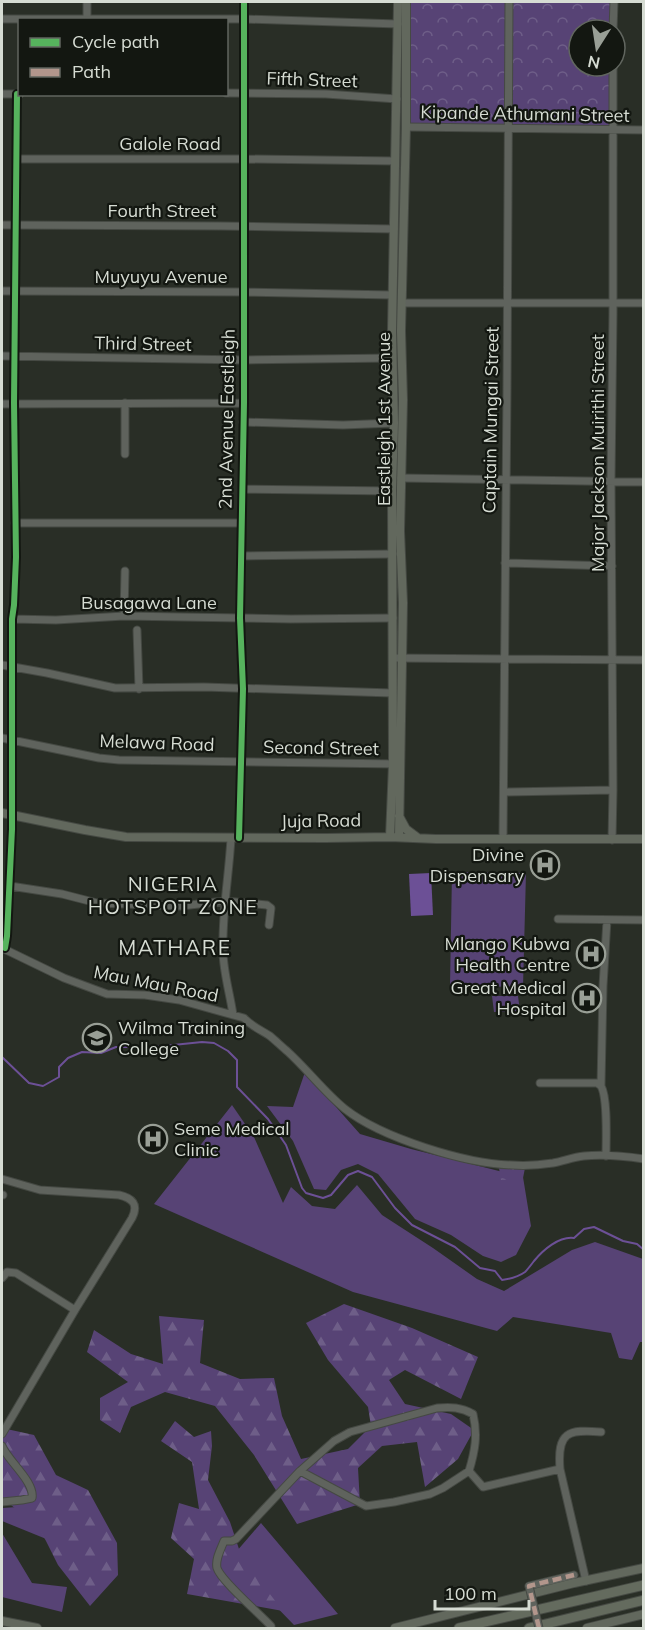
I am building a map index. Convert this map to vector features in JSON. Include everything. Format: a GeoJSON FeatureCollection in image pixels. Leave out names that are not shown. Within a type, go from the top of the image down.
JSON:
{"type":"FeatureCollection","features":[{"type":"Feature","properties":{"kind":"highway"},"geometry":{"type":"LineString","coordinates":[[459,1629],[644,1586]]}},
{"type":"Feature","properties":{"kind":"highway"},"geometry":{"type":"LineString","coordinates":[[529,1629],[644,1600]]}},
{"type":"Feature","properties":{"kind":"main road","name":"Eastleigh 1st Avenue"},"geometry":{"type":"LineString","coordinates":[[396,764],[392,693],[398,658],[393,618],[392,295],[398,2]]}},
{"type":"Feature","properties":{"kind":"main road","name":"Eastleigh 1st Avenue"},"geometry":{"type":"LineString","coordinates":[[394,837],[403,400],[406,2]]}},
{"type":"Feature","properties":{"kind":"main road","name":"Juja Road"},"geometry":{"type":"LineString","coordinates":[[6,814],[126,837],[644,839]]}},
{"type":"Feature","properties":{"kind":"main road"},"geometry":{"type":"LineString","coordinates":[[362,837],[381,832],[395,816],[418,838]]}},
{"type":"Feature","properties":{"kind":"main road"},"geometry":{"type":"LineString","coordinates":[[395,1629],[644,1568]]}},
{"type":"Feature","properties":{"kind":"main road"},"geometry":{"type":"LineString","coordinates":[[587,1629],[644,1614]]}},
{"type":"Feature","properties":{"kind":"main road"},"geometry":{"type":"LineString","coordinates":[[2,1621],[37,1629]]}},
{"type":"Feature","properties":{"kind":"street"},"geometry":{"type":"LineString","coordinates":[[87,2],[87,18]]}},
{"type":"Feature","properties":{"kind":"street","name":"2nd Avenue Eastleigh"},"geometry":{"type":"LineString","coordinates":[[233,1015],[224,965],[223,943],[225,901],[235,838],[242,762],[243,689],[240,618],[244,404],[244,2]]}},
{"type":"Feature","properties":{"kind":"street","name":"Captain Mungai Street"},"geometry":{"type":"LineString","coordinates":[[503,838],[508,2]]}},
{"type":"Feature","properties":{"kind":"street"},"geometry":{"type":"LineString","coordinates":[[613,18],[614,2]]}},
{"type":"Feature","properties":{"kind":"street"},"geometry":{"type":"LineString","coordinates":[[2,19],[18,19]]}},
{"type":"Feature","properties":{"kind":"street"},"geometry":{"type":"LineString","coordinates":[[228,19],[398,24]]}},
{"type":"Feature","properties":{"kind":"street","name":"Major Jackson Muirithi Street"},"geometry":{"type":"LineString","coordinates":[[612,840],[613,78]]}},
{"type":"Feature","properties":{"kind":"street","name":"Fifth Street"},"geometry":{"type":"LineString","coordinates":[[228,93],[326,94],[397,99]]}},
{"type":"Feature","properties":{"kind":"street"},"geometry":{"type":"LineString","coordinates":[[2,94],[18,94],[14,403],[16,557],[12,620],[11,740],[6,814],[10,886],[7,936],[3,948]]}},
{"type":"Feature","properties":{"kind":"street","name":"Kipande Athumani Street"},"geometry":{"type":"LineString","coordinates":[[406,128],[644,129]]}},
{"type":"Feature","properties":{"kind":"street","name":"Galole Road"},"geometry":{"type":"LineString","coordinates":[[17,159],[245,159],[395,162]]}},
{"type":"Feature","properties":{"kind":"street","name":"Fourth Street"},"geometry":{"type":"LineString","coordinates":[[2,225],[394,229]]}},
{"type":"Feature","properties":{"kind":"street","name":"Muyuyu Avenue"},"geometry":{"type":"LineString","coordinates":[[2,291],[392,295]]}},
{"type":"Feature","properties":{"kind":"street"},"geometry":{"type":"LineString","coordinates":[[402,303],[644,303]]}},
{"type":"Feature","properties":{"kind":"street","name":"Third Street"},"geometry":{"type":"LineString","coordinates":[[2,356],[244,360],[392,358]]}},
{"type":"Feature","properties":{"kind":"street"},"geometry":{"type":"LineString","coordinates":[[125,403],[125,454]]}},
{"type":"Feature","properties":{"kind":"street"},"geometry":{"type":"LineString","coordinates":[[2,404],[244,404]]}},
{"type":"Feature","properties":{"kind":"street"},"geometry":{"type":"LineString","coordinates":[[243,422],[311,425],[394,423]]}},
{"type":"Feature","properties":{"kind":"street"},"geometry":{"type":"LineString","coordinates":[[400,478],[644,482]]}},
{"type":"Feature","properties":{"kind":"street"},"geometry":{"type":"LineString","coordinates":[[243,489],[392,491]]}},
{"type":"Feature","properties":{"kind":"street"},"geometry":{"type":"LineString","coordinates":[[15,523],[241,523]]}},
{"type":"Feature","properties":{"kind":"street"},"geometry":{"type":"LineString","coordinates":[[241,556],[393,554]]}},
{"type":"Feature","properties":{"kind":"street"},"geometry":{"type":"LineString","coordinates":[[505,564],[612,566]]}},
{"type":"Feature","properties":{"kind":"street"},"geometry":{"type":"LineString","coordinates":[[124,616],[125,571]]}},
{"type":"Feature","properties":{"kind":"street","name":"Busagawa Lane"},"geometry":{"type":"LineString","coordinates":[[12,620],[124,616],[393,618]]}},
{"type":"Feature","properties":{"kind":"street"},"geometry":{"type":"LineString","coordinates":[[137,630],[139,689]]}},
{"type":"Feature","properties":{"kind":"street"},"geometry":{"type":"LineString","coordinates":[[398,658],[644,660]]}},
{"type":"Feature","properties":{"kind":"street"},"geometry":{"type":"LineString","coordinates":[[2,665],[115,688],[204,687],[392,693]]}},
{"type":"Feature","properties":{"kind":"street","name":"Melawa Road"},"geometry":{"type":"LineString","coordinates":[[2,738],[99,758],[242,762]]}},
{"type":"Feature","properties":{"kind":"street","name":"Second Street"},"geometry":{"type":"LineString","coordinates":[[242,762],[396,764]]}},
{"type":"Feature","properties":{"kind":"street"},"geometry":{"type":"LineString","coordinates":[[504,792],[613,790]]}},
{"type":"Feature","properties":{"kind":"street"},"geometry":{"type":"LineString","coordinates":[[10,886],[62,894],[97,903],[181,906],[225,901],[270,906],[269,925]]}},
{"type":"Feature","properties":{"kind":"street"},"geometry":{"type":"LineString","coordinates":[[558,919],[644,920]]}},
{"type":"Feature","properties":{"kind":"street"},"geometry":{"type":"LineString","coordinates":[[606,1156],[605,1105],[602,1086],[603,986],[607,920]]}},
{"type":"Feature","properties":{"kind":"street","name":"Mau Mau Road"},"geometry":{"type":"LineString","coordinates":[[3,948],[64,978],[107,994],[145,995],[179,1000],[244,1018],[302,1065],[344,1108],[372,1126],[409,1141],[454,1155],[495,1164],[532,1165],[586,1156],[644,1159]]}},
{"type":"Feature","properties":{"kind":"street"},"geometry":{"type":"LineString","coordinates":[[540,1083],[597,1083],[602,1086]]}},
{"type":"Feature","properties":{"kind":"street"},"geometry":{"type":"LineString","coordinates":[[2,1179],[40,1190],[125,1196],[135,1205],[136,1209],[2,1434]]}},
{"type":"Feature","properties":{"kind":"street"},"geometry":{"type":"LineString","coordinates":[[2,1278],[7,1272],[16,1273],[75,1310]]}},
{"type":"Feature","properties":{"kind":"street"},"geometry":{"type":"LineString","coordinates":[[272,1626],[227,1582],[217,1569],[217,1558],[224,1541],[236,1539],[300,1471],[328,1446],[350,1432],[437,1408],[452,1406],[465,1409],[473,1414],[476,1440],[469,1471],[430,1494],[366,1506],[300,1471]]}},
{"type":"Feature","properties":{"kind":"street"},"geometry":{"type":"LineString","coordinates":[[586,1581],[560,1469],[559,1451],[561,1444],[572,1432],[578,1430],[601,1432]]}},
{"type":"Feature","properties":{"kind":"street"},"geometry":{"type":"LineString","coordinates":[[2,1446],[24,1476],[33,1494],[32,1498],[2,1502]]}},
{"type":"Feature","properties":{"kind":"street"},"geometry":{"type":"LineString","coordinates":[[469,1471],[483,1487],[560,1469]]}},
{"type":"Feature","properties":{"kind":"street"},"geometry":{"type":"LineString","coordinates":[[539,1629],[529,1586],[574,1575]]}},
{"type":"Feature","properties":{"kind":"green space"},"geometry":{"type":"Polygon","coordinates":[[[406,2],[615,2],[614,18],[567,18],[567,78],[613,78],[612,130],[406,127],[406,2]]]}},
{"type":"Feature","properties":{"kind":"green space"},"geometry":{"type":"Polygon","coordinates":[[[452,872],[526,873],[523,987],[450,986],[452,872]]]}},
{"type":"Feature","properties":{"kind":"green space"},"geometry":{"type":"Polygon","coordinates":[[[492,996],[518,996],[520,1011],[494,1012],[492,996]]]}},
{"type":"Feature","properties":{"kind":"green space"},"geometry":{"type":"Polygon","coordinates":[[[305,1072],[360,1134],[523,1177],[531,1226],[516,1255],[501,1262],[483,1256],[451,1235],[415,1219],[378,1174],[358,1164],[341,1170],[326,1190],[314,1189],[293,1141],[267,1106],[293,1107],[305,1072]]]}},
{"type":"Feature","properties":{"kind":"green space"},"geometry":{"type":"Polygon","coordinates":[[[232,1105],[254,1137],[283,1203],[291,1187],[312,1206],[335,1209],[357,1185],[382,1215],[477,1279],[504,1291],[572,1250],[595,1242],[643,1259],[643,1342],[640,1342],[632,1360],[619,1358],[611,1333],[513,1317],[497,1331],[353,1292],[154,1204],[232,1105]]]}},
{"type":"Feature","properties":{"kind":"green space"},"geometry":{"type":"Polygon","coordinates":[[[499,1168],[525,1168],[523,1178],[501,1180],[499,1168]]]}},
{"type":"Feature","properties":{"kind":"green space"},"geometry":{"type":"Polygon","coordinates":[[[344,1304],[412,1328],[478,1357],[461,1399],[405,1370],[389,1380],[405,1404],[451,1414],[474,1430],[458,1459],[425,1487],[417,1442],[382,1446],[358,1468],[360,1504],[297,1524],[254,1455],[215,1406],[165,1392],[131,1407],[120,1433],[100,1420],[100,1398],[128,1382],[87,1352],[94,1330],[131,1354],[163,1364],[159,1316],[204,1320],[200,1363],[240,1379],[274,1378],[282,1416],[301,1459],[348,1449],[371,1426],[368,1407],[328,1360],[306,1323],[344,1304]]]}},
{"type":"Feature","properties":{"kind":"green space"},"geometry":{"type":"Polygon","coordinates":[[[175,1421],[194,1437],[211,1431],[212,1446],[208,1480],[230,1522],[242,1558],[283,1611],[187,1594],[194,1559],[171,1538],[179,1503],[199,1509],[192,1462],[161,1441],[175,1421]]]}},
{"type":"Feature","properties":{"kind":"green space"},"geometry":{"type":"Polygon","coordinates":[[[2,1428],[34,1435],[56,1475],[88,1490],[117,1543],[118,1575],[90,1606],[58,1565],[39,1527],[2,1498],[2,1428]]]}},
{"type":"Feature","properties":{"kind":"green space"},"geometry":{"type":"Polygon","coordinates":[[[33,1506],[61,1545],[2,1521],[2,1508],[33,1506]]]}},
{"type":"Feature","properties":{"kind":"green space"},"geometry":{"type":"Polygon","coordinates":[[[261,1523],[338,1614],[294,1625],[230,1559],[261,1523]]]}},
{"type":"Feature","properties":{"kind":"green space"},"geometry":{"type":"Polygon","coordinates":[[[2,1533],[32,1583],[67,1587],[62,1612],[2,1597],[2,1533]]]}},
{"type":"Feature","properties":{"kind":"shaded area"},"geometry":{"type":"Polygon","coordinates":[[[431,873],[433,915],[411,916],[409,874],[431,873]]]}},
{"type":"Feature","properties":{"kind":"waterway"},"geometry":{"type":"LineString","coordinates":[[2,1057],[29,1083],[43,1086],[59,1077],[59,1067],[68,1058],[82,1052],[101,1053],[116,1047],[214,1043],[228,1051],[237,1060],[237,1087],[268,1119],[286,1145],[306,1193],[323,1198],[331,1195],[348,1175],[358,1171],[372,1177],[395,1208],[412,1225],[455,1247],[480,1268],[495,1271],[502,1280],[522,1274],[542,1252],[563,1239],[574,1238],[584,1229],[594,1227],[623,1241],[637,1244],[644,1250]]}},
{"type":"Feature","properties":{"kind":"marked path"},"geometry":{"type":"LineString","coordinates":[[539,1628],[529,1586],[574,1575]]}},
{"type":"Feature","properties":{"kind":"cycle path"},"geometry":{"type":"LineString","coordinates":[[239,838],[243,689],[240,618],[244,403],[244,2]]}},
{"type":"Feature","properties":{"kind":"cycle path"},"geometry":{"type":"LineString","coordinates":[[5,948],[12,829],[12,619],[16,557],[14,403],[17,94]]}},
{"type":"Feature","properties":{"kind":"place","name":"Divine Dispensary"},"geometry":{"type":"Point","coordinates":[545,865]}},
{"type":"Feature","properties":{"kind":"place","name":"Mlango Kubwa Health Centre"},"geometry":{"type":"Point","coordinates":[591,954]}},
{"type":"Feature","properties":{"kind":"place","name":"Great Medical Hospital"},"geometry":{"type":"Point","coordinates":[587,998]}},
{"type":"Feature","properties":{"kind":"place","name":"Wilma Training College"},"geometry":{"type":"Point","coordinates":[97,1038]}},
{"type":"Feature","properties":{"kind":"place","name":"Seme Medical Clinic"},"geometry":{"type":"Point","coordinates":[153,1139]}},
{"type":"Feature","properties":{"kind":"district","name":"NIGERIA HOTSPOT ZONE"},"geometry":{"type":"Point","coordinates":[173,896]}},
{"type":"Feature","properties":{"kind":"district","name":"MATHARE"},"geometry":{"type":"Point","coordinates":[175,948]}}]}
